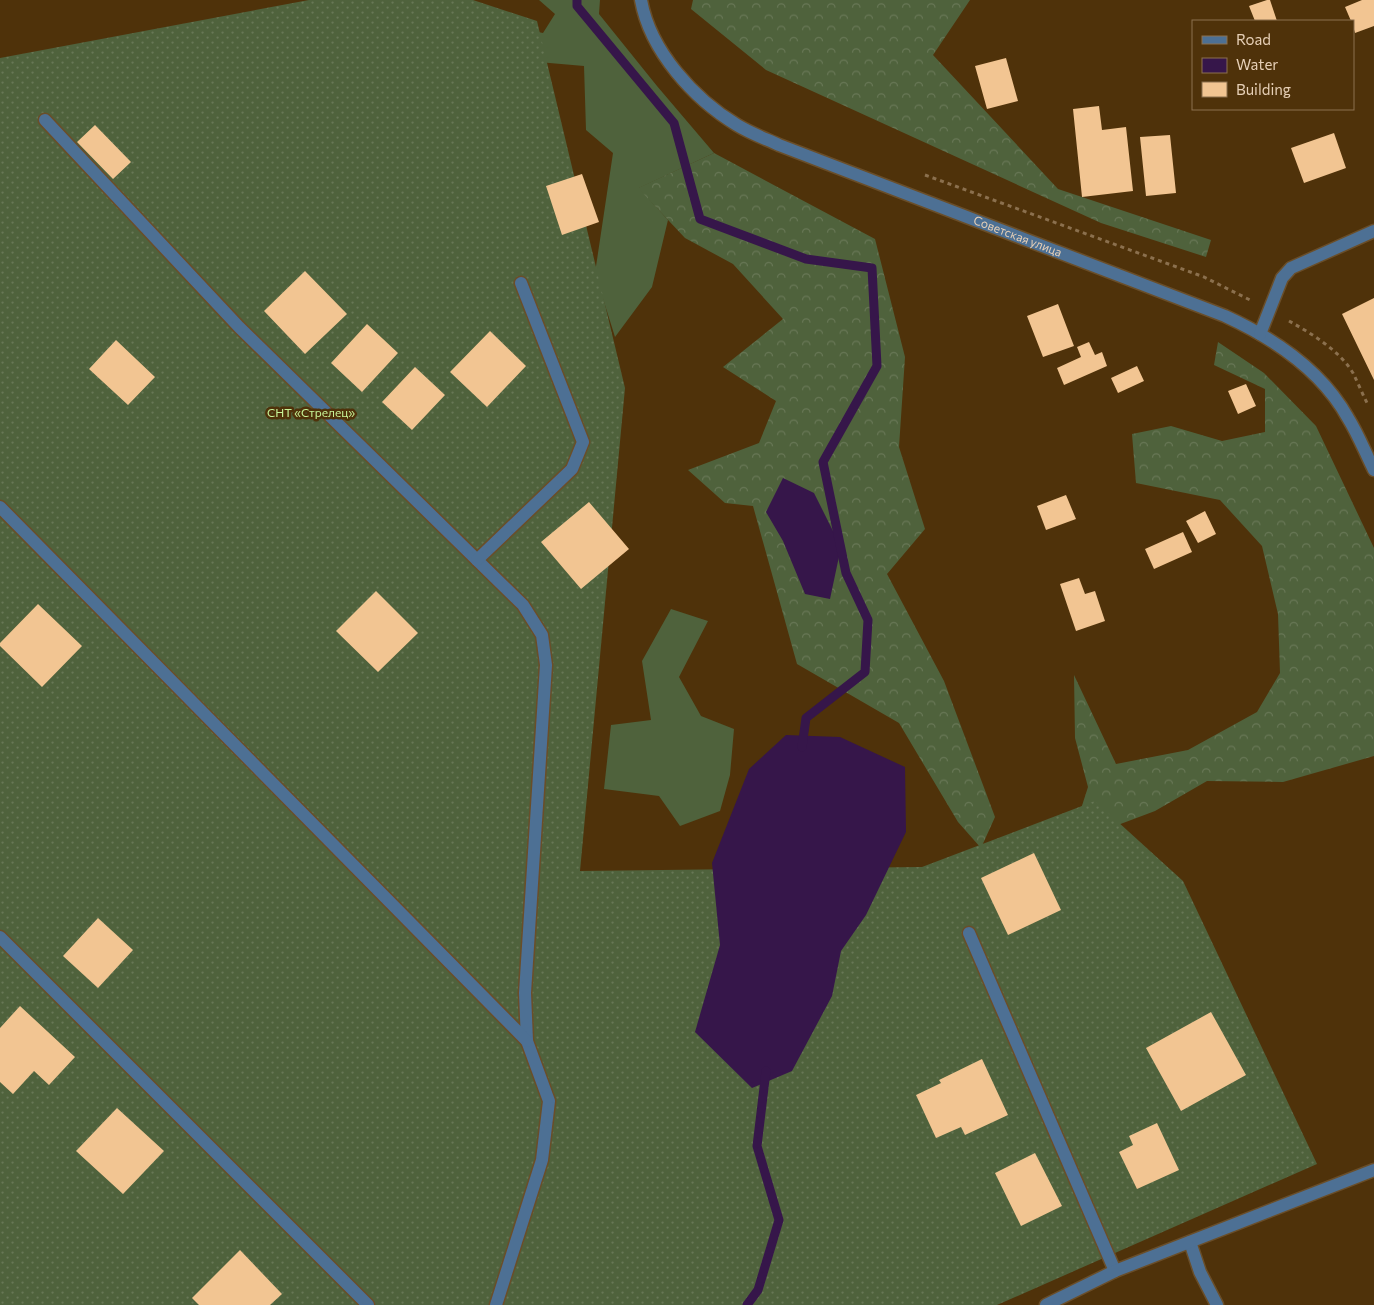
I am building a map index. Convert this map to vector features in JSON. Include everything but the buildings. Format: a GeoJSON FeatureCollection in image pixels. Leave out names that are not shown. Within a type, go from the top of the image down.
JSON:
{"type":"FeatureCollection","features":[{"type":"Feature","properties":{"kind":"street","name":"Советская улица"},"geometry":{"type":"LineString","coordinates":[[641,0],[645,20],[658,47],[674,68],[711,106],[739,126],[779,145],[1225,316],[1260,334],[1287,351],[1329,390],[1348,417],[1374,470]]}},
{"type":"Feature","properties":{"kind":"street"},"geometry":{"type":"LineString","coordinates":[[44,120],[239,327],[523,605],[542,635],[546,665],[525,993],[527,1041],[549,1101],[542,1160],[496,1305]]}},
{"type":"Feature","properties":{"kind":"street"},"geometry":{"type":"LineString","coordinates":[[1260,334],[1282,278],[1291,268],[1374,231]]}},
{"type":"Feature","properties":{"kind":"street"},"geometry":{"type":"LineString","coordinates":[[477,560],[572,469],[583,442],[521,282]]}},
{"type":"Feature","properties":{"kind":"street"},"geometry":{"type":"LineString","coordinates":[[0,507],[527,1041]]}},
{"type":"Feature","properties":{"kind":"street"},"geometry":{"type":"LineString","coordinates":[[970,933],[1115,1271]]}},
{"type":"Feature","properties":{"kind":"street"},"geometry":{"type":"LineString","coordinates":[[0,937],[368,1305]]}},
{"type":"Feature","properties":{"kind":"street"},"geometry":{"type":"LineString","coordinates":[[1046,1305],[1115,1271],[1374,1170]]}},
{"type":"Feature","properties":{"kind":"street"},"geometry":{"type":"LineString","coordinates":[[1190,1242],[1200,1272],[1217,1305]]}},
{"type":"Feature","properties":{"kind":"path"},"geometry":{"type":"LineString","coordinates":[[917,172],[1204,277],[1269,310],[1309,332],[1340,356],[1352,372],[1370,408]]}},
{"type":"Feature","properties":{"kind":"green space","name":"СНТ «Стрелец»"},"geometry":{"type":"Polygon","coordinates":[[[309,0],[473,0],[537,21],[625,388],[580,871],[922,867],[1095,801],[1183,881],[1317,1164],[997,1305],[0,1305],[0,58],[309,0]]]}},
{"type":"Feature","properties":{"kind":"green space"},"geometry":{"type":"Polygon","coordinates":[[[539,0],[600,0],[599,14],[714,153],[639,188],[668,220],[652,287],[615,337],[595,273],[613,153],[586,130],[584,66],[538,62],[492,22],[543,33],[555,14],[539,0]]]}},
{"type":"Feature","properties":{"kind":"green space"},"geometry":{"type":"Polygon","coordinates":[[[693,0],[970,0],[933,55],[1058,189],[1211,240],[1206,257],[1101,223],[766,70],[691,9],[693,0]]]}},
{"type":"Feature","properties":{"kind":"green space"},"geometry":{"type":"Polygon","coordinates":[[[714,153],[875,239],[905,357],[899,447],[925,529],[887,574],[944,681],[995,817],[981,848],[958,822],[899,723],[797,664],[753,506],[725,503],[688,470],[759,443],[776,401],[723,367],[783,319],[733,264],[685,238],[638,188],[714,153]]]}},
{"type":"Feature","properties":{"kind":"green space"},"geometry":{"type":"Polygon","coordinates":[[[1218,342],[1264,373],[1316,426],[1374,548],[1374,756],[1283,782],[1207,781],[1155,811],[1070,843],[1088,787],[1075,738],[1074,675],[1116,764],[1188,750],[1257,712],[1280,673],[1278,614],[1262,546],[1220,500],[1136,483],[1132,434],[1171,426],[1222,441],[1265,432],[1265,389],[1214,365],[1218,342]]]}},
{"type":"Feature","properties":{"kind":"green space"},"geometry":{"type":"Polygon","coordinates":[[[671,609],[708,621],[679,677],[701,716],[734,729],[730,775],[720,811],[680,826],[659,796],[604,789],[611,725],[651,720],[642,661],[671,609]]]}},
{"type":"Feature","properties":{"kind":"water"},"geometry":{"type":"Polygon","coordinates":[[[783,478],[814,493],[841,547],[830,599],[805,594],[783,541],[766,512],[783,478]]]}},
{"type":"Feature","properties":{"kind":"water"},"geometry":{"type":"Polygon","coordinates":[[[786,735],[840,737],[905,767],[906,832],[866,915],[841,951],[832,996],[792,1071],[752,1088],[695,1032],[720,945],[712,863],[749,769],[786,735]]]}},
{"type":"Feature","properties":{"kind":"waterway"},"geometry":{"type":"LineString","coordinates":[[577,0],[577,6],[674,123],[700,219],[806,259],[872,268],[877,366],[823,462],[846,573],[868,620],[865,672],[806,718],[802,747]]}},
{"type":"Feature","properties":{"kind":"waterway"},"geometry":{"type":"LineString","coordinates":[[747,1305],[758,1290],[779,1220],[757,1146],[766,1071]]}}]}
